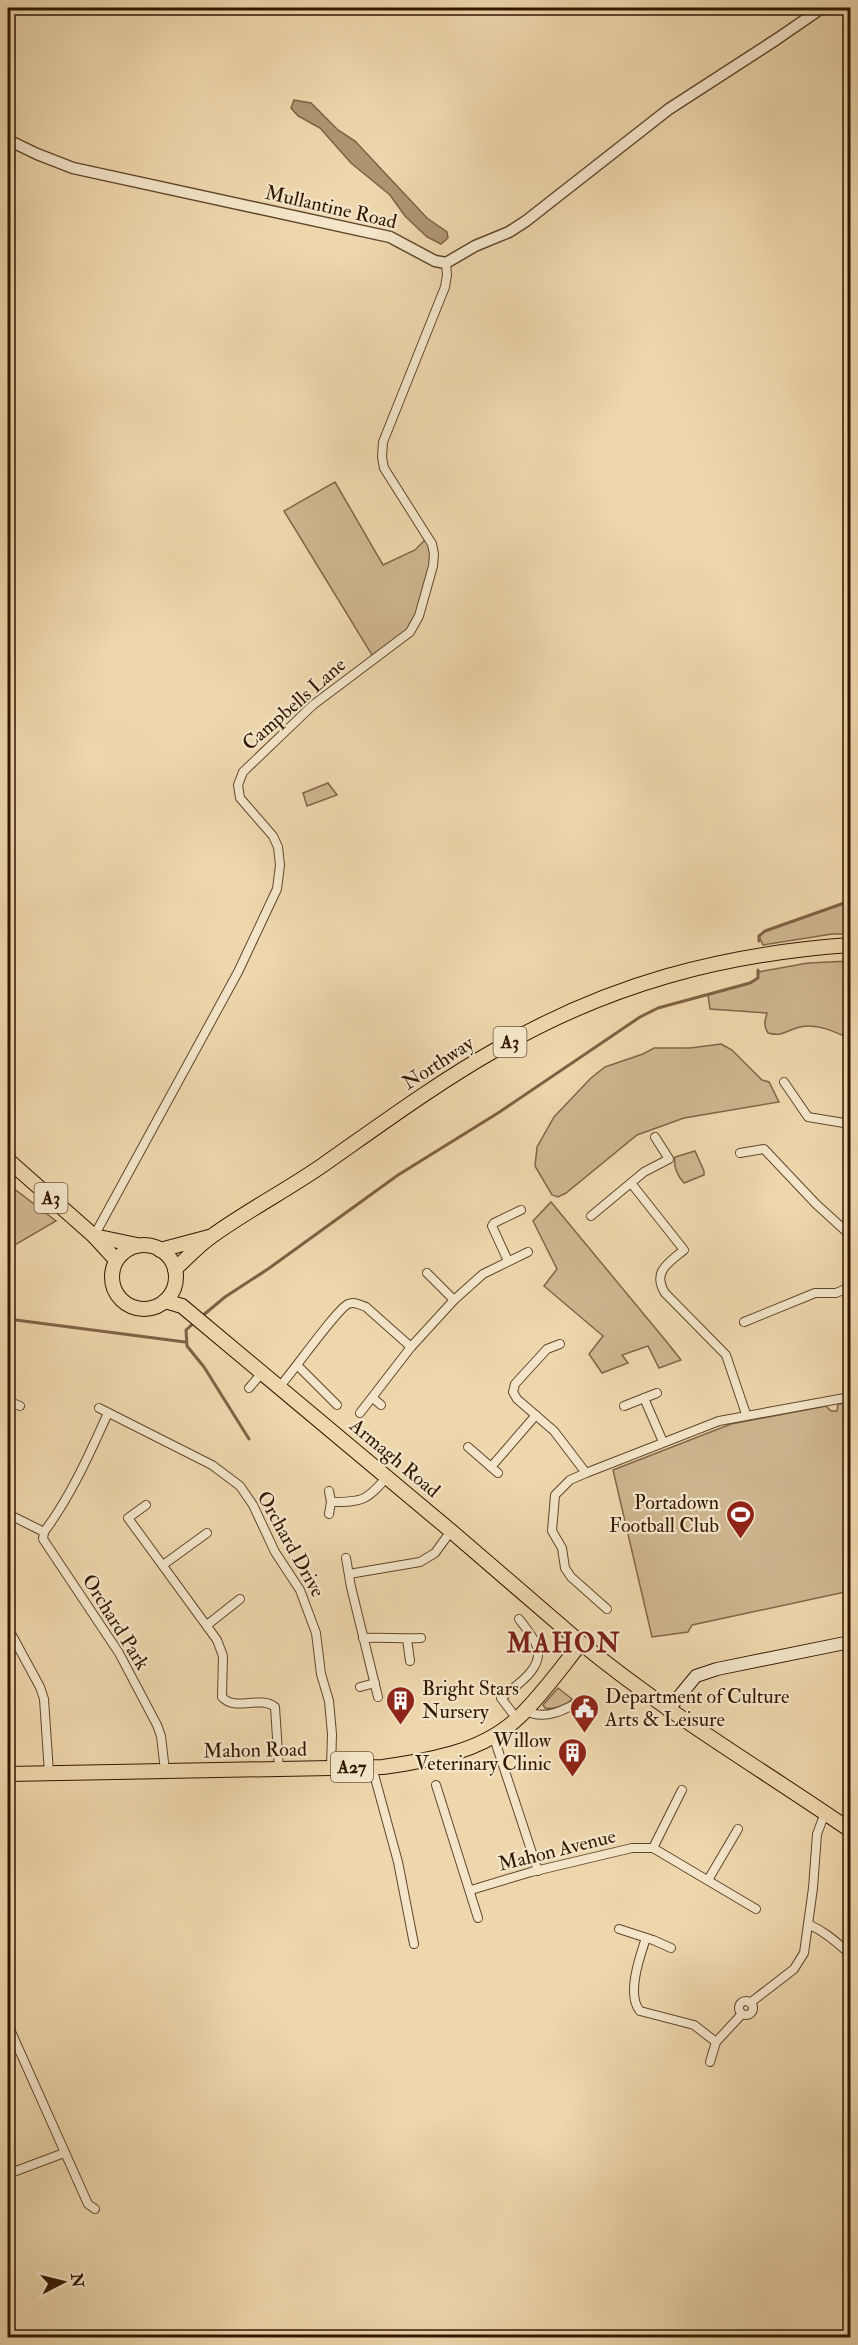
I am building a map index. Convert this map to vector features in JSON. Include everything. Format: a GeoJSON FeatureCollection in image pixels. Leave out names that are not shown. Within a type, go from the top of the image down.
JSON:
{"type":"FeatureCollection","features":[{"type":"Feature","properties":{"kind":"main road","name":"Northway"},"geometry":{"type":"LineString","coordinates":[[175,1269],[211,1237],[318,1169],[447,1079],[497,1048],[587,1003],[675,972],[717,962],[850,945]]}},
{"type":"Feature","properties":{"kind":"main road","name":"A3"},"geometry":{"type":"LineString","coordinates":[[8,1160],[94,1236],[116,1260]]}},
{"type":"Feature","properties":{"kind":"main road","name":"A3"},"geometry":{"type":"LineString","coordinates":[[94,1236],[147,1245],[160,1250]]}},
{"type":"Feature","properties":{"kind":"main road","name":"Northway"},"geometry":{"type":"LineString","coordinates":[[160,1250],[211,1237]]}},
{"type":"Feature","properties":{"kind":"main road"},"geometry":{"type":"LineString","coordinates":[[137,1245],[128,1249],[116,1260],[112,1274],[113,1284],[124,1302],[143,1309],[165,1301],[174,1287],[175,1269],[171,1260],[160,1250]]}},
{"type":"Feature","properties":{"kind":"main road","name":"Armagh Road"},"geometry":{"type":"LineString","coordinates":[[174,1287],[182,1305]]}},
{"type":"Feature","properties":{"kind":"main road","name":"Armagh Road"},"geometry":{"type":"LineString","coordinates":[[165,1301],[182,1305],[626,1681],[668,1710]]}},
{"type":"Feature","properties":{"kind":"main road"},"geometry":{"type":"LineString","coordinates":[[850,1642],[717,1669],[699,1675],[668,1710],[850,1830]]}},
{"type":"Feature","properties":{"kind":"main road","name":"Mahon Road"},"geometry":{"type":"LineString","coordinates":[[8,1774],[372,1767],[431,1760],[454,1754],[493,1735],[521,1714],[581,1643]]}},
{"type":"Feature","properties":{"kind":"street"},"geometry":{"type":"LineString","coordinates":[[446,263],[475,246],[509,232],[526,221],[669,108],[822,8]]}},
{"type":"Feature","properties":{"kind":"street","name":"Mullantine Road"},"geometry":{"type":"LineString","coordinates":[[8,140],[73,168],[390,237],[410,245],[435,261],[446,263]]}},
{"type":"Feature","properties":{"kind":"street","name":"Campbells Lane"},"geometry":{"type":"LineString","coordinates":[[94,1236],[238,972],[277,890],[280,865],[278,847],[273,836],[240,798],[238,785],[243,772],[313,705],[410,632],[417,622],[434,566],[434,549],[386,472],[382,452],[383,442],[445,287],[446,263]]}},
{"type":"Feature","properties":{"kind":"street"},"geometry":{"type":"LineString","coordinates":[[784,1082],[808,1118],[850,1124]]}},
{"type":"Feature","properties":{"kind":"street"},"geometry":{"type":"LineString","coordinates":[[591,1216],[645,1172],[669,1160],[655,1137]]}},
{"type":"Feature","properties":{"kind":"street"},"geometry":{"type":"LineString","coordinates":[[740,1153],[764,1149],[816,1204],[850,1234]]}},
{"type":"Feature","properties":{"kind":"street"},"geometry":{"type":"LineString","coordinates":[[631,1183],[684,1250],[662,1270],[659,1284],[665,1293],[726,1355],[746,1414]]}},
{"type":"Feature","properties":{"kind":"street"},"geometry":{"type":"LineString","coordinates":[[508,1261],[492,1226],[520,1210]]}},
{"type":"Feature","properties":{"kind":"street"},"geometry":{"type":"LineString","coordinates":[[360,1413],[411,1347],[454,1300],[483,1274],[528,1252]]}},
{"type":"Feature","properties":{"kind":"street"},"geometry":{"type":"LineString","coordinates":[[427,1273],[454,1300]]}},
{"type":"Feature","properties":{"kind":"street"},"geometry":{"type":"LineString","coordinates":[[744,1322],[815,1293],[836,1293],[850,1287]]}},
{"type":"Feature","properties":{"kind":"street"},"geometry":{"type":"LineString","coordinates":[[280,1386],[348,1304],[357,1303],[366,1307],[411,1347]]}},
{"type":"Feature","properties":{"kind":"street"},"geometry":{"type":"LineString","coordinates":[[560,1344],[547,1349],[513,1388],[514,1396],[554,1431],[586,1473]]}},
{"type":"Feature","properties":{"kind":"street"},"geometry":{"type":"LineString","coordinates":[[298,1366],[336,1405]]}},
{"type":"Feature","properties":{"kind":"street"},"geometry":{"type":"LineString","coordinates":[[249,1388],[262,1373]]}},
{"type":"Feature","properties":{"kind":"street"},"geometry":{"type":"LineString","coordinates":[[624,1406],[657,1393]]}},
{"type":"Feature","properties":{"kind":"street"},"geometry":{"type":"LineString","coordinates":[[607,1609],[571,1577],[565,1568],[562,1548],[552,1531],[555,1495],[570,1480],[714,1422],[746,1414],[850,1397]]}},
{"type":"Feature","properties":{"kind":"street"},"geometry":{"type":"LineString","coordinates":[[373,1398],[381,1405]]}},
{"type":"Feature","properties":{"kind":"street"},"geometry":{"type":"LineString","coordinates":[[644,1398],[663,1442]]}},
{"type":"Feature","properties":{"kind":"street"},"geometry":{"type":"LineString","coordinates":[[8,1401],[20,1406]]}},
{"type":"Feature","properties":{"kind":"street","name":"Orchard Drive"},"geometry":{"type":"LineString","coordinates":[[99,1408],[212,1465],[240,1486],[253,1505],[275,1552],[300,1590],[316,1633],[321,1674],[329,1701],[332,1734],[331,1768]]}},
{"type":"Feature","properties":{"kind":"street"},"geometry":{"type":"LineString","coordinates":[[8,1514],[44,1532],[62,1508],[76,1482],[108,1413]]}},
{"type":"Feature","properties":{"kind":"street"},"geometry":{"type":"LineString","coordinates":[[468,1447],[495,1470],[536,1415]]}},
{"type":"Feature","properties":{"kind":"street"},"geometry":{"type":"LineString","coordinates":[[331,1502],[362,1500],[371,1495],[387,1477]]}},
{"type":"Feature","properties":{"kind":"street"},"geometry":{"type":"LineString","coordinates":[[328,1491],[331,1502],[328,1514]]}},
{"type":"Feature","properties":{"kind":"street"},"geometry":{"type":"LineString","coordinates":[[146,1505],[128,1518],[217,1640],[223,1656],[222,1697],[230,1703],[268,1703],[275,1707],[279,1769]]}},
{"type":"Feature","properties":{"kind":"street"},"geometry":{"type":"LineString","coordinates":[[349,1574],[420,1562],[435,1553],[451,1531]]}},
{"type":"Feature","properties":{"kind":"street","name":"Orchard Park"},"geometry":{"type":"LineString","coordinates":[[44,1532],[43,1539],[119,1653],[157,1725],[161,1736],[165,1771]]}},
{"type":"Feature","properties":{"kind":"street"},"geometry":{"type":"LineString","coordinates":[[163,1565],[207,1533]]}},
{"type":"Feature","properties":{"kind":"street"},"geometry":{"type":"LineString","coordinates":[[346,1558],[378,1697]]}},
{"type":"Feature","properties":{"kind":"street"},"geometry":{"type":"LineString","coordinates":[[207,1625],[240,1599]]}},
{"type":"Feature","properties":{"kind":"street"},"geometry":{"type":"LineString","coordinates":[[519,1619],[537,1645],[538,1656],[534,1668],[501,1698],[521,1714],[534,1715],[547,1715],[584,1699]]}},
{"type":"Feature","properties":{"kind":"street"},"geometry":{"type":"LineString","coordinates":[[8,1628],[40,1687],[44,1699],[49,1773]]}},
{"type":"Feature","properties":{"kind":"street"},"geometry":{"type":"LineString","coordinates":[[363,1638],[421,1638]]}},
{"type":"Feature","properties":{"kind":"street"},"geometry":{"type":"LineString","coordinates":[[407,1639],[410,1661]]}},
{"type":"Feature","properties":{"kind":"street"},"geometry":{"type":"LineString","coordinates":[[360,1687],[375,1683]]}},
{"type":"Feature","properties":{"kind":"street"},"geometry":{"type":"LineString","coordinates":[[493,1735],[537,1871]]}},
{"type":"Feature","properties":{"kind":"street"},"geometry":{"type":"LineString","coordinates":[[372,1767],[398,1862],[414,1944]]}},
{"type":"Feature","properties":{"kind":"street"},"geometry":{"type":"LineString","coordinates":[[436,1785],[478,1918]]}},
{"type":"Feature","properties":{"kind":"street"},"geometry":{"type":"LineString","coordinates":[[682,1790],[653,1848],[756,1909]]}},
{"type":"Feature","properties":{"kind":"street"},"geometry":{"type":"LineString","coordinates":[[710,2062],[716,2042],[741,2014],[739,2010],[741,2004],[746,2001],[750,2003],[794,1969],[804,1953],[817,1834],[825,1814]]}},
{"type":"Feature","properties":{"kind":"street"},"geometry":{"type":"LineString","coordinates":[[708,1880],[738,1829]]}},
{"type":"Feature","properties":{"kind":"street","name":"Mahon Avenue"},"geometry":{"type":"LineString","coordinates":[[471,1890],[632,1848],[653,1848]]}},
{"type":"Feature","properties":{"kind":"street"},"geometry":{"type":"LineString","coordinates":[[808,1924],[827,1933],[838,1946],[850,1952]]}},
{"type":"Feature","properties":{"kind":"street"},"geometry":{"type":"LineString","coordinates":[[619,1929],[671,1948]]}},
{"type":"Feature","properties":{"kind":"street"},"geometry":{"type":"LineString","coordinates":[[646,1938],[633,1998],[636,2006],[640,2011],[694,2025],[716,2042]]}},
{"type":"Feature","properties":{"kind":"street"},"geometry":{"type":"LineString","coordinates":[[8,2025],[88,2204],[95,2209]]}},
{"type":"Feature","properties":{"kind":"street"},"geometry":{"type":"LineString","coordinates":[[8,2174],[64,2153]]}},
{"type":"Feature","properties":{"kind":"shaded area"},"geometry":{"type":"Polygon","coordinates":[[[294,100],[311,103],[338,130],[355,141],[427,218],[447,232],[448,238],[441,244],[427,237],[405,216],[390,195],[351,163],[320,128],[298,116],[291,108],[294,100]]]}},
{"type":"Feature","properties":{"kind":"shaded area"},"geometry":{"type":"Polygon","coordinates":[[[335,482],[383,565],[415,550],[425,540],[430,548],[428,575],[410,626],[372,655],[284,511],[335,482]]]}},
{"type":"Feature","properties":{"kind":"shaded area"},"geometry":{"type":"Polygon","coordinates":[[[328,783],[337,795],[307,806],[303,793],[328,783]]]}},
{"type":"Feature","properties":{"kind":"shaded area"},"geometry":{"type":"Polygon","coordinates":[[[850,901],[850,934],[832,934],[763,945],[759,936],[765,931],[850,901]]]}},
{"type":"Feature","properties":{"kind":"shaded area"},"geometry":{"type":"Polygon","coordinates":[[[850,961],[850,1039],[833,1031],[813,1026],[800,1027],[781,1034],[768,1033],[765,1025],[767,1013],[710,1009],[708,995],[750,983],[758,978],[758,972],[808,963],[850,961]]]}},
{"type":"Feature","properties":{"kind":"shaded area"},"geometry":{"type":"Polygon","coordinates":[[[721,1044],[732,1050],[762,1080],[769,1082],[779,1102],[684,1118],[637,1135],[566,1193],[558,1197],[552,1195],[535,1166],[537,1147],[554,1117],[591,1078],[605,1067],[654,1048],[690,1048],[721,1044]]]}},
{"type":"Feature","properties":{"kind":"shaded area"},"geometry":{"type":"Polygon","coordinates":[[[695,1151],[704,1175],[684,1183],[676,1171],[675,1157],[695,1151]]]}},
{"type":"Feature","properties":{"kind":"shaded area"},"geometry":{"type":"Polygon","coordinates":[[[8,1184],[56,1221],[8,1249],[8,1184]]]}},
{"type":"Feature","properties":{"kind":"shaded area"},"geometry":{"type":"Polygon","coordinates":[[[551,1202],[681,1360],[659,1368],[648,1346],[622,1355],[628,1363],[602,1373],[589,1354],[603,1336],[544,1286],[557,1269],[533,1221],[551,1202]]]}},
{"type":"Feature","properties":{"kind":"shaded area","name":"Portadown Football Club"},"geometry":{"type":"Polygon","coordinates":[[[850,1403],[850,1591],[692,1625],[688,1632],[652,1637],[613,1470],[731,1424],[826,1406],[831,1411],[837,1411],[838,1404],[850,1403]]]}},
{"type":"Feature","properties":{"kind":"shaded area"},"geometry":{"type":"Polygon","coordinates":[[[558,1688],[572,1699],[559,1706],[545,1708],[543,1705],[558,1688]]]}},
{"type":"Feature","properties":{"kind":"waterway"},"geometry":{"type":"LineString","coordinates":[[759,941],[759,936],[765,931],[850,901]]}},
{"type":"Feature","properties":{"kind":"waterway"},"geometry":{"type":"LineString","coordinates":[[201,1317],[225,1297],[268,1269],[398,1175],[498,1113],[640,1017],[658,1008],[750,983],[758,978],[758,970]]}},
{"type":"Feature","properties":{"kind":"waterway"},"geometry":{"type":"LineString","coordinates":[[8,1319],[185,1342]]}},
{"type":"Feature","properties":{"kind":"waterway"},"geometry":{"type":"LineString","coordinates":[[196,1321],[186,1330],[187,1346],[204,1367],[249,1439]]}},
{"type":"Feature","properties":{"kind":"place","name":"Portadown Football Club"},"geometry":{"type":"Point","coordinates":[740,1540]}},
{"type":"Feature","properties":{"kind":"place","name":"Bright Stars Nursery"},"geometry":{"type":"Point","coordinates":[401,1726]}},
{"type":"Feature","properties":{"kind":"place","name":"Department of Culture Arts & Leisure"},"geometry":{"type":"Point","coordinates":[584,1734]}},
{"type":"Feature","properties":{"kind":"place","name":"Willow Veterinary Clinic"},"geometry":{"type":"Point","coordinates":[572,1778]}},
{"type":"Feature","properties":{"kind":"district","name":"MAHON"},"geometry":{"type":"Point","coordinates":[564,1644]}}]}
